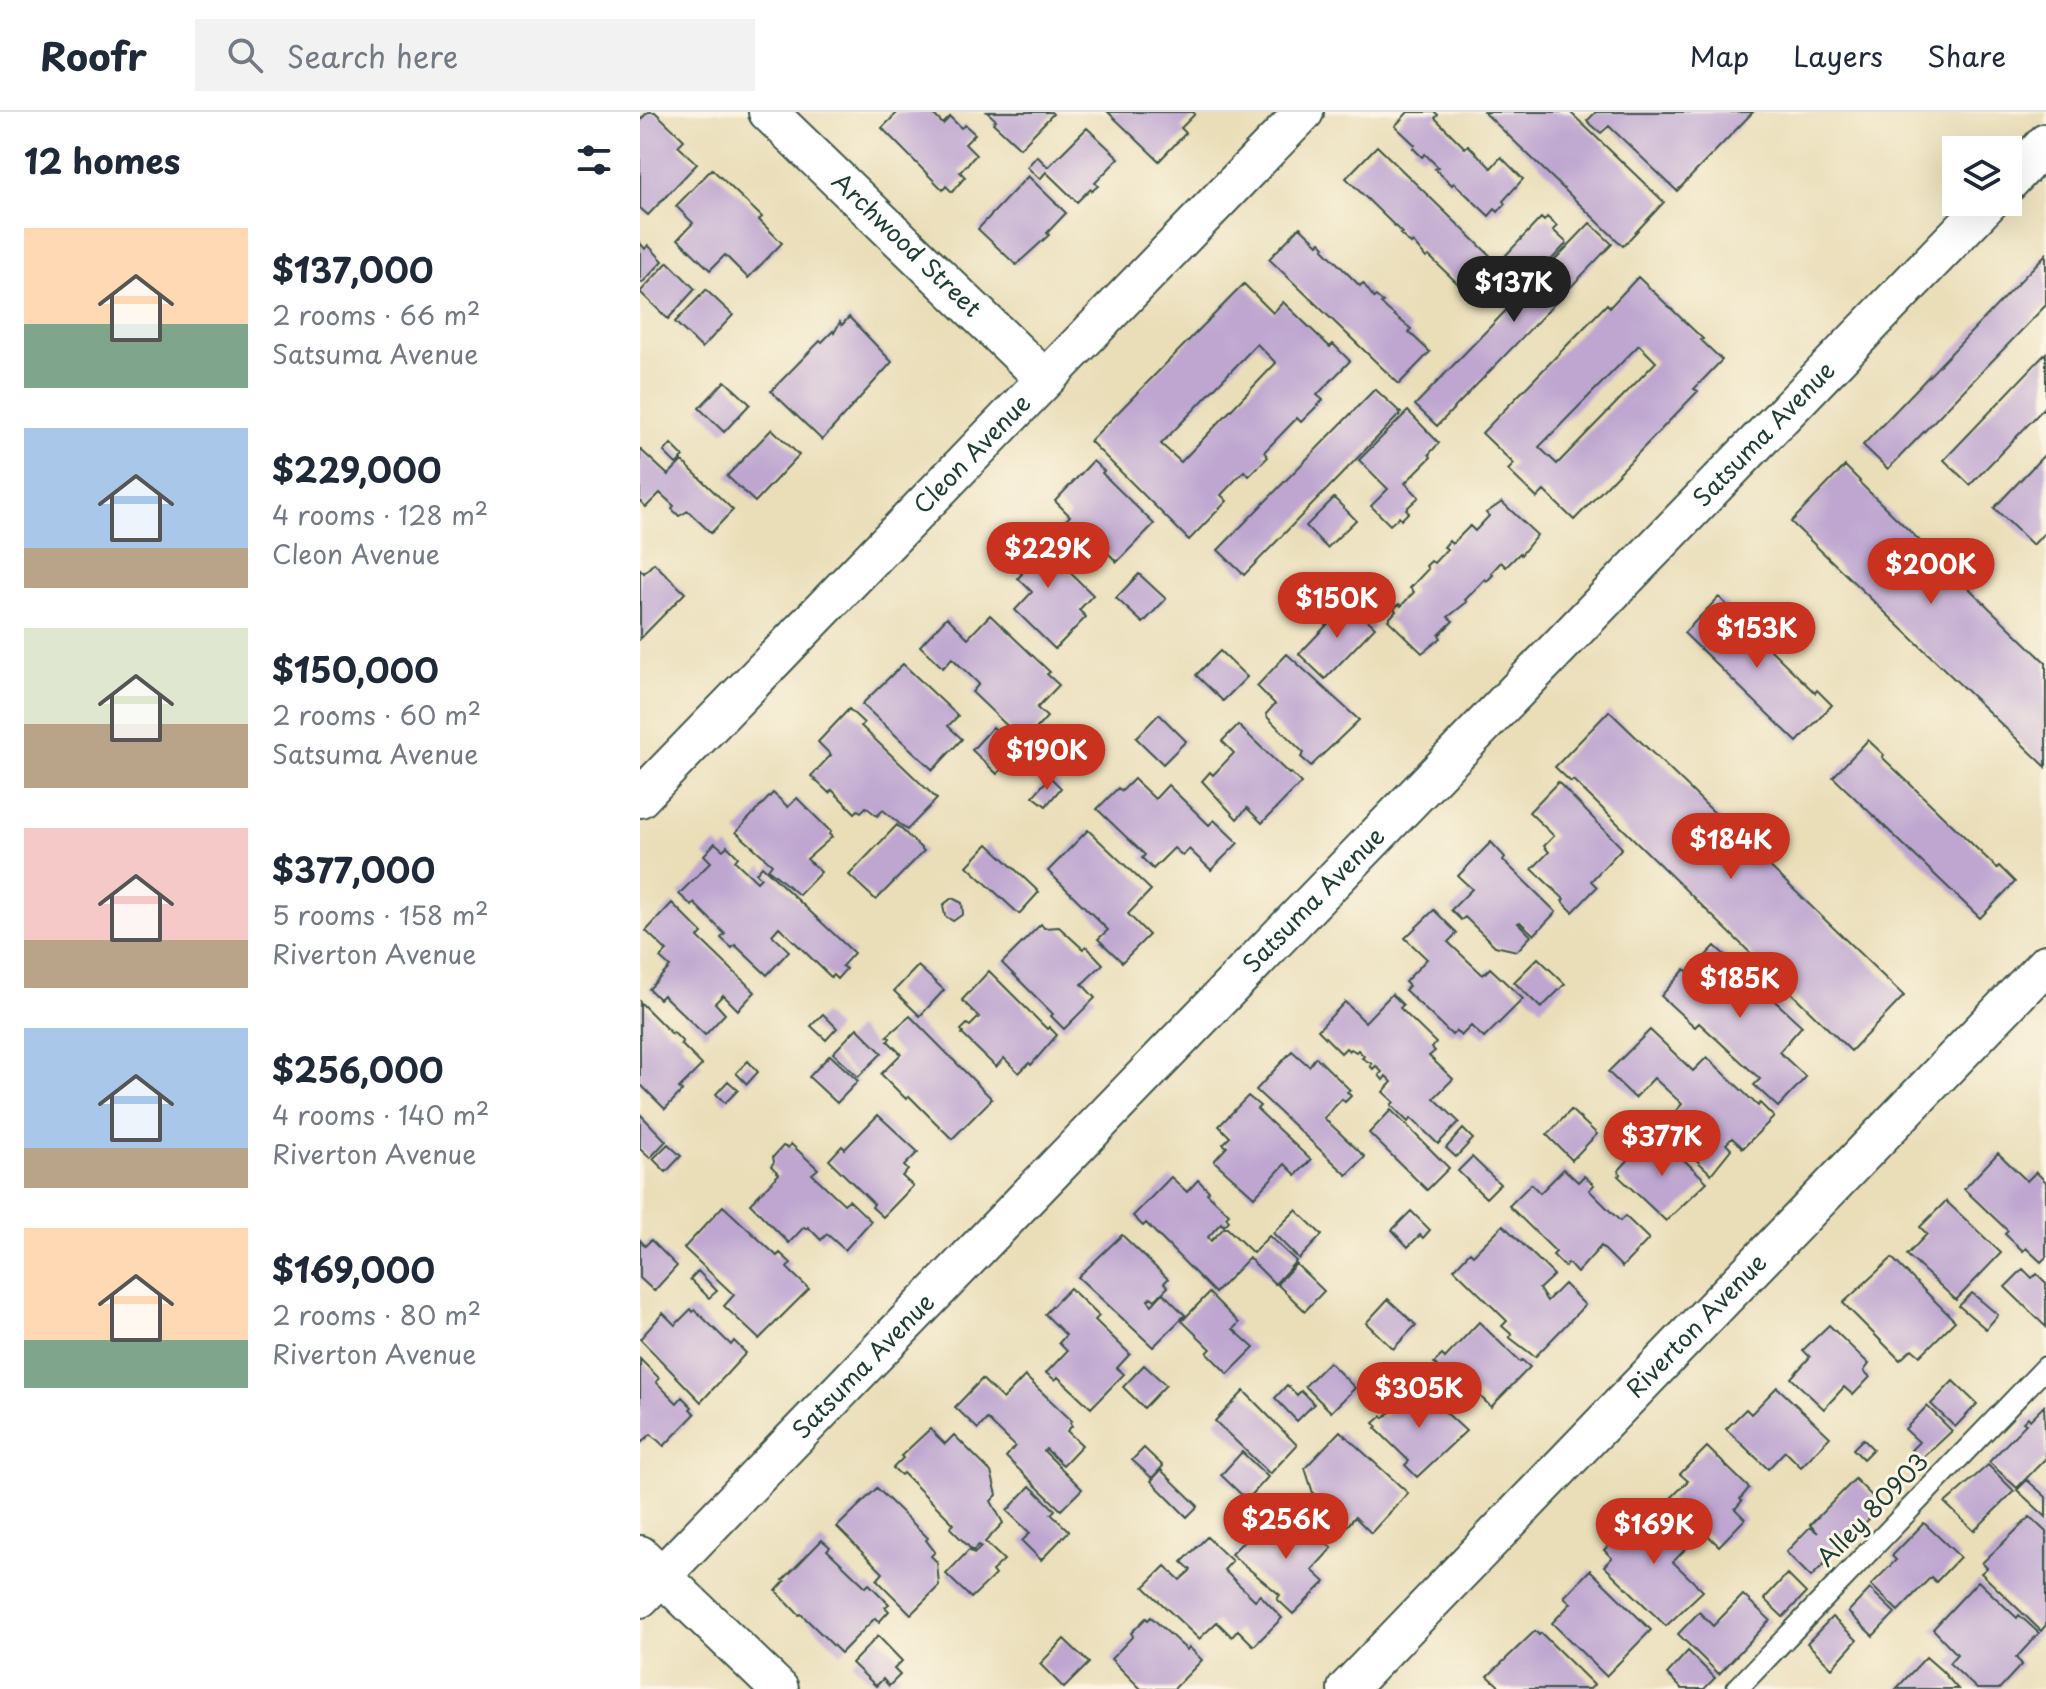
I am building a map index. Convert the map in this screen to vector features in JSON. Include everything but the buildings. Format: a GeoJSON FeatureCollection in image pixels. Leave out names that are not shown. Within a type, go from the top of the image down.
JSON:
{"type":"FeatureCollection","features":[{"type":"Feature","properties":{"kind":"street","name":"Archwood Street"},"geometry":{"type":"LineString","coordinates":[[768,112],[1045,379]]}},
{"type":"Feature","properties":{"kind":"street","name":"Cleon Avenue"},"geometry":{"type":"LineString","coordinates":[[640,798],[1304,112]]}},
{"type":"Feature","properties":{"kind":"street"},"geometry":{"type":"LineString","coordinates":[[2022,168],[2046,143]]}},
{"type":"Feature","properties":{"kind":"street","name":"Satsuma Avenue"},"geometry":{"type":"LineString","coordinates":[[647,1576],[1975,216]]}},
{"type":"Feature","properties":{"kind":"street","name":"Riverton Avenue"},"geometry":{"type":"LineString","coordinates":[[1347,1689],[2046,964]]}},
{"type":"Feature","properties":{"kind":"street"},"geometry":{"type":"LineString","coordinates":[[647,1576],[779,1689]]}},
{"type":"Feature","properties":{"kind":"lane","name":"Alley 80903"},"geometry":{"type":"LineString","coordinates":[[1737,1689],[2046,1367]]}}]}
